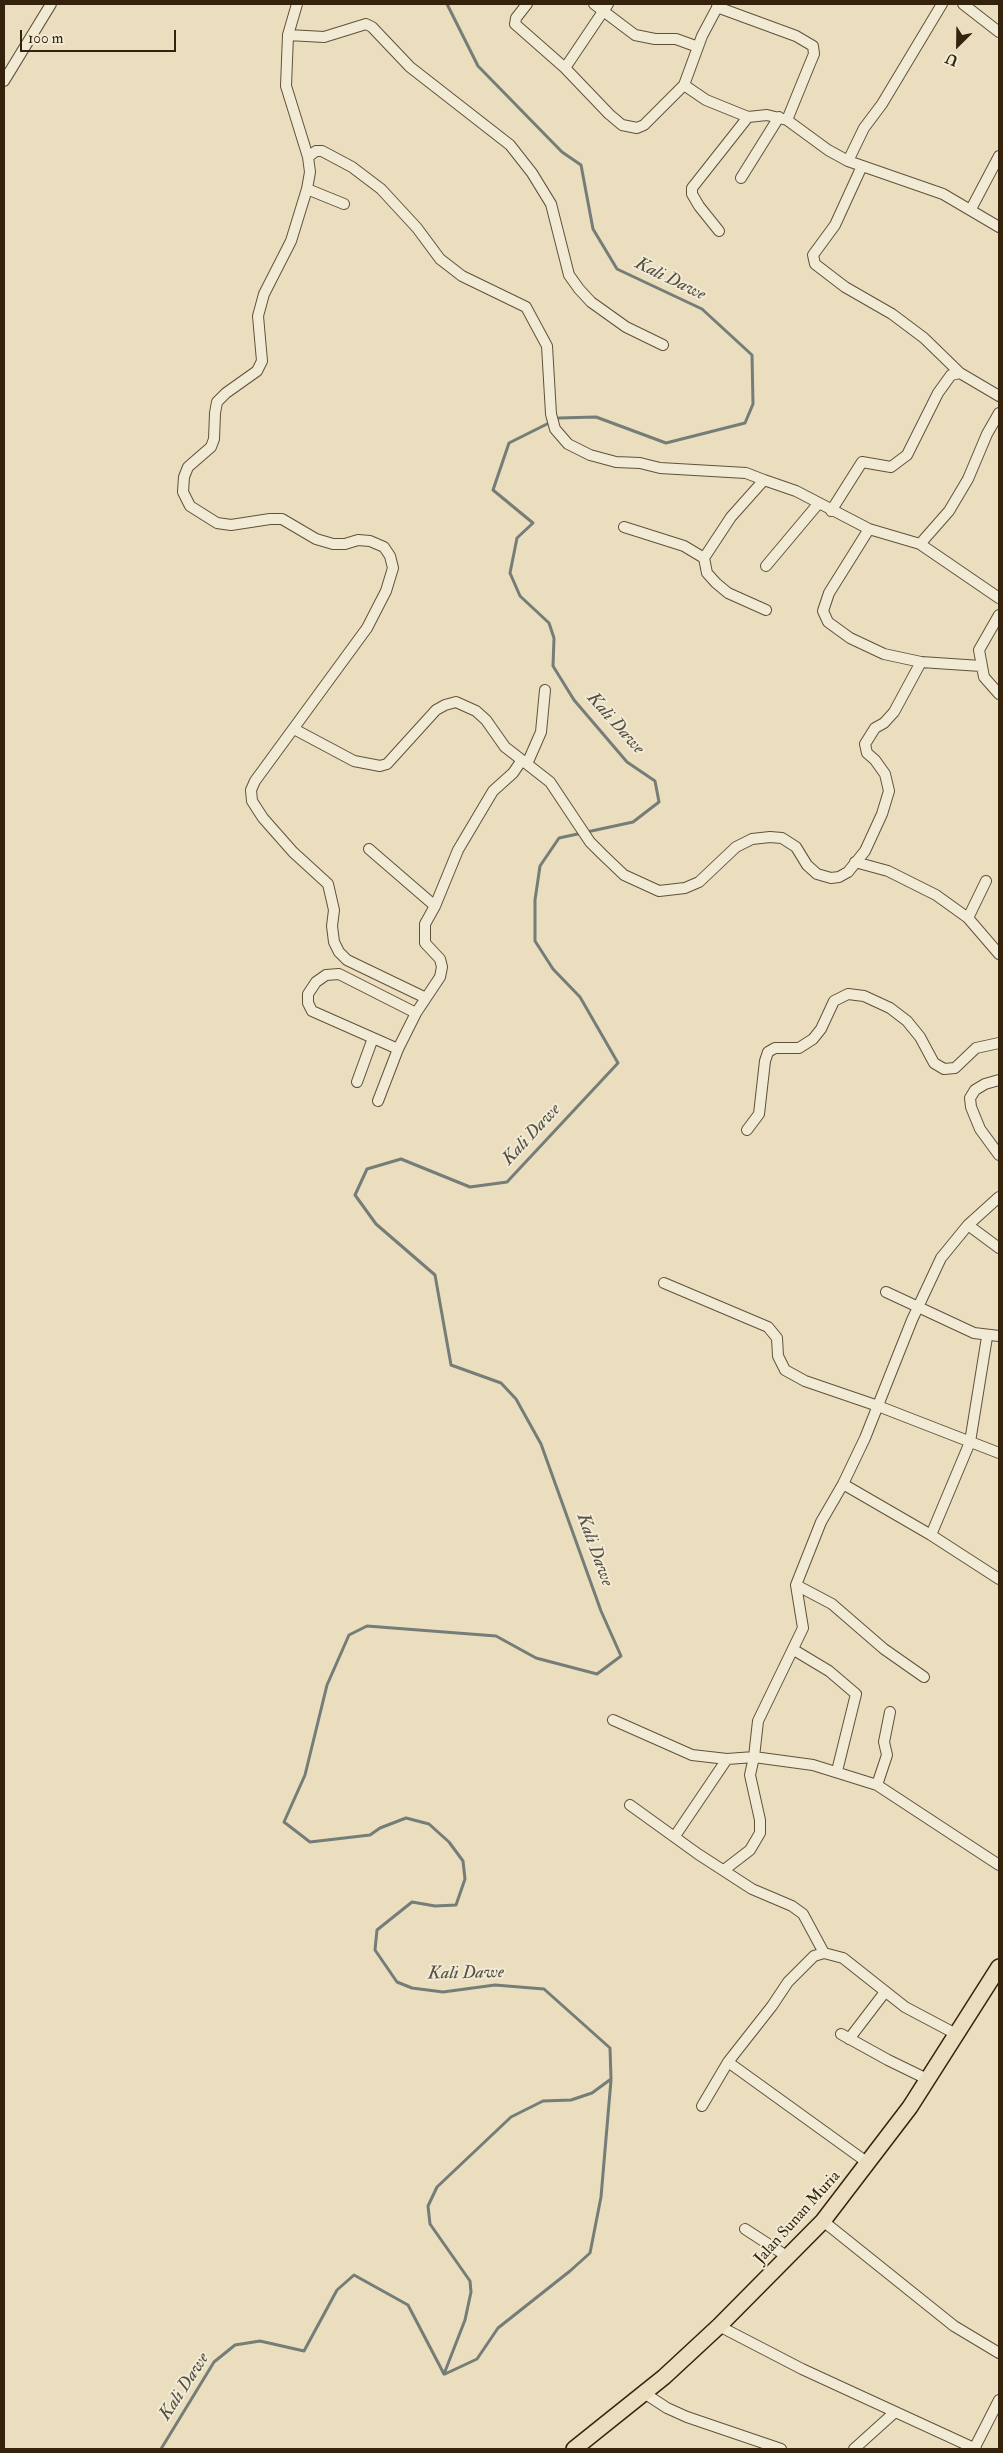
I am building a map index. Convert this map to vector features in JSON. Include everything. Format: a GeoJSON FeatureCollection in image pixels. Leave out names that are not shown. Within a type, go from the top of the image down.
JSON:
{"type":"FeatureCollection","features":[{"type":"Feature","properties":{"kind":"main road","name":"Jalan Sunan Muria"},"geometry":{"type":"LineString","coordinates":[[578,2448],[644,2393],[719,2326],[823,2221],[868,2163],[927,2079],[999,1967]]}},
{"type":"Feature","properties":{"kind":"street"},"geometry":{"type":"LineString","coordinates":[[4,81],[51,4]]}},
{"type":"Feature","properties":{"kind":"street"},"geometry":{"type":"LineString","coordinates":[[297,4],[288,35],[286,86],[308,157],[310,172],[307,189],[291,241],[264,294],[258,316],[262,361],[257,371],[226,393],[217,402],[214,439],[211,447],[188,466],[184,477],[183,492],[190,506],[217,523],[231,525],[282,519],[316,539],[333,544],[345,544],[358,540],[370,541],[384,547],[390,556],[393,568],[386,591],[367,628],[255,781],[251,790],[252,801],[263,818],[293,852],[328,884],[334,910],[332,926],[334,942],[339,952],[347,960],[426,998]]}},
{"type":"Feature","properties":{"kind":"street"},"geometry":{"type":"LineString","coordinates":[[528,4],[516,18],[515,24],[565,68],[622,125],[637,128],[644,125],[684,85],[698,47],[718,5],[796,36],[813,46],[814,54],[783,119],[741,178]]}},
{"type":"Feature","properties":{"kind":"street"},"geometry":{"type":"LineString","coordinates":[[594,4],[606,8],[635,35],[655,39],[676,39],[698,47]]}},
{"type":"Feature","properties":{"kind":"street"},"geometry":{"type":"LineString","coordinates":[[848,162],[864,128],[882,104],[942,4]]}},
{"type":"Feature","properties":{"kind":"street"},"geometry":{"type":"LineString","coordinates":[[963,4],[999,32]]}},
{"type":"Feature","properties":{"kind":"street"},"geometry":{"type":"LineString","coordinates":[[565,68],[606,8]]}},
{"type":"Feature","properties":{"kind":"street"},"geometry":{"type":"LineString","coordinates":[[288,35],[324,37],[366,24],[372,27],[410,67],[510,145],[516,152],[532,173],[551,204],[569,275],[579,289],[591,302],[626,327],[663,345]]}},
{"type":"Feature","properties":{"kind":"street"},"geometry":{"type":"LineString","coordinates":[[684,85],[706,100],[748,117],[767,115],[783,119],[848,162],[943,194],[999,227]]}},
{"type":"Feature","properties":{"kind":"street"},"geometry":{"type":"LineString","coordinates":[[719,231],[698,206],[692,194],[692,188],[748,117]]}},
{"type":"Feature","properties":{"kind":"street"},"geometry":{"type":"LineString","coordinates":[[308,157],[316,151],[322,151],[352,167],[381,190],[416,228],[440,259],[462,276],[526,307],[547,346],[551,414],[555,429],[568,444],[590,455],[616,462],[640,463],[660,468],[746,473],[796,491],[818,504],[869,528],[920,544],[999,598]]}},
{"type":"Feature","properties":{"kind":"street"},"geometry":{"type":"LineString","coordinates":[[971,209],[999,156]]}},
{"type":"Feature","properties":{"kind":"street"},"geometry":{"type":"LineString","coordinates":[[862,166],[835,225],[814,255],[815,264],[845,287],[892,314],[924,338],[960,373],[999,396]]}},
{"type":"Feature","properties":{"kind":"street"},"geometry":{"type":"LineString","coordinates":[[307,189],[344,204]]}},
{"type":"Feature","properties":{"kind":"street"},"geometry":{"type":"LineString","coordinates":[[832,511],[862,462],[891,468],[907,455],[945,381],[951,376],[960,373]]}},
{"type":"Feature","properties":{"kind":"street"},"geometry":{"type":"LineString","coordinates":[[920,544],[950,511],[968,479],[987,434],[999,413]]}},
{"type":"Feature","properties":{"kind":"street"},"geometry":{"type":"LineString","coordinates":[[764,480],[731,517],[704,558],[706,573],[716,583],[728,592],[766,610]]}},
{"type":"Feature","properties":{"kind":"street"},"geometry":{"type":"LineString","coordinates":[[766,566],[818,504]]}},
{"type":"Feature","properties":{"kind":"street"},"geometry":{"type":"LineString","coordinates":[[624,527],[684,546],[704,558]]}},
{"type":"Feature","properties":{"kind":"street"},"geometry":{"type":"LineString","coordinates":[[869,528],[830,593],[823,611],[824,617],[835,629],[884,654],[921,662],[981,666]]}},
{"type":"Feature","properties":{"kind":"street"},"geometry":{"type":"LineString","coordinates":[[999,615],[980,650],[984,677],[999,694]]}},
{"type":"Feature","properties":{"kind":"street"},"geometry":{"type":"LineString","coordinates":[[294,729],[354,761],[380,766],[386,764],[436,710],[456,702],[476,711],[486,720],[505,747],[550,782],[590,842],[624,875],[658,891],[685,888],[699,882],[736,847],[752,840],[770,837],[789,841],[796,847],[807,865],[817,874],[831,878],[848,872],[866,850],[874,832],[889,791],[885,774],[875,760],[866,753],[865,744],[875,728],[884,723],[894,712],[921,662]]}},
{"type":"Feature","properties":{"kind":"street"},"geometry":{"type":"LineString","coordinates":[[378,1101],[398,1049],[416,1013],[440,977],[442,967],[440,959],[425,943],[423,934],[425,924],[435,906],[458,850],[492,791],[525,762],[542,726],[545,690]]}},
{"type":"Feature","properties":{"kind":"street"},"geometry":{"type":"LineString","coordinates":[[369,849],[435,906]]}},
{"type":"Feature","properties":{"kind":"street"},"geometry":{"type":"LineString","coordinates":[[856,862],[888,871],[944,900],[968,918],[999,954]]}},
{"type":"Feature","properties":{"kind":"street"},"geometry":{"type":"LineString","coordinates":[[968,918],[986,881]]}},
{"type":"Feature","properties":{"kind":"street"},"geometry":{"type":"LineString","coordinates":[[398,1049],[312,1011],[308,1003],[308,994],[316,982],[326,975],[339,974],[416,1013]]}},
{"type":"Feature","properties":{"kind":"street"},"geometry":{"type":"LineString","coordinates":[[747,1130],[759,1114],[765,1061],[768,1052],[775,1048],[799,1048],[813,1039],[821,1029],[834,1001],[848,994],[864,996],[890,1008],[907,1022],[920,1037],[934,1063],[944,1068],[955,1068],[976,1048],[999,1043]]}},
{"type":"Feature","properties":{"kind":"street"},"geometry":{"type":"LineString","coordinates":[[357,1082],[373,1038]]}},
{"type":"Feature","properties":{"kind":"street"},"geometry":{"type":"LineString","coordinates":[[999,1080],[985,1084],[975,1090],[970,1098],[971,1107],[980,1129],[999,1155]]}},
{"type":"Feature","properties":{"kind":"street"},"geometry":{"type":"LineString","coordinates":[[724,1870],[750,1850],[760,1834],[760,1820],[750,1774],[758,1721],[803,1628],[796,1585],[821,1522],[843,1484],[878,1406],[917,1308],[942,1258],[968,1224],[999,1197]]}},
{"type":"Feature","properties":{"kind":"street"},"geometry":{"type":"LineString","coordinates":[[968,1224],[999,1248]]}},
{"type":"Feature","properties":{"kind":"street"},"geometry":{"type":"LineString","coordinates":[[664,1283],[768,1327],[777,1338],[778,1356],[785,1370],[792,1375],[999,1453]]}},
{"type":"Feature","properties":{"kind":"street"},"geometry":{"type":"LineString","coordinates":[[886,1292],[974,1334],[988,1337],[999,1336]]}},
{"type":"Feature","properties":{"kind":"street"},"geometry":{"type":"LineString","coordinates":[[931,1535],[970,1442],[988,1337]]}},
{"type":"Feature","properties":{"kind":"street"},"geometry":{"type":"LineString","coordinates":[[843,1484],[931,1535],[999,1579]]}},
{"type":"Feature","properties":{"kind":"street"},"geometry":{"type":"LineString","coordinates":[[796,1585],[832,1604],[884,1649],[924,1677]]}},
{"type":"Feature","properties":{"kind":"street"},"geometry":{"type":"LineString","coordinates":[[794,1650],[829,1671],[856,1694],[837,1771]]}},
{"type":"Feature","properties":{"kind":"street"},"geometry":{"type":"LineString","coordinates":[[877,1785],[887,1755],[884,1742],[890,1712]]}},
{"type":"Feature","properties":{"kind":"street"},"geometry":{"type":"LineString","coordinates":[[614,1720],[692,1755],[727,1759],[754,1757],[837,1771],[877,1785],[999,1865]]}},
{"type":"Feature","properties":{"kind":"street"},"geometry":{"type":"LineString","coordinates":[[675,1836],[727,1759]]}},
{"type":"Feature","properties":{"kind":"street"},"geometry":{"type":"LineString","coordinates":[[630,1805],[698,1854],[752,1889],[792,1906],[803,1914],[824,1953]]}},
{"type":"Feature","properties":{"kind":"street"},"geometry":{"type":"LineString","coordinates":[[702,2106],[728,2062],[772,2006],[788,1982],[814,1956],[824,1953],[843,1958],[905,2007],[956,2034]]}},
{"type":"Feature","properties":{"kind":"street"},"geometry":{"type":"LineString","coordinates":[[885,1992],[845,2036],[927,2079]]}},
{"type":"Feature","properties":{"kind":"street"},"geometry":{"type":"LineString","coordinates":[[728,2062],[868,2163]]}},
{"type":"Feature","properties":{"kind":"street"},"geometry":{"type":"LineString","coordinates":[[823,2221],[954,2326],[999,2353]]}},
{"type":"Feature","properties":{"kind":"street"},"geometry":{"type":"LineString","coordinates":[[745,2229],[788,2257]]}},
{"type":"Feature","properties":{"kind":"street"},"geometry":{"type":"LineString","coordinates":[[719,2326],[802,2368],[975,2449],[999,2400]]}},
{"type":"Feature","properties":{"kind":"street"},"geometry":{"type":"LineString","coordinates":[[644,2393],[667,2408],[687,2417],[781,2449]]}},
{"type":"Feature","properties":{"kind":"street"},"geometry":{"type":"LineString","coordinates":[[854,2449],[895,2412]]}},
{"type":"Feature","properties":{"kind":"waterway","name":"Kali Dawe"},"geometry":{"type":"LineString","coordinates":[[444,2374],[465,2320],[471,2292],[470,2281],[430,2224],[428,2206],[437,2187],[511,2117],[543,2101],[571,2100],[592,2093],[611,2079],[610,2048],[544,1989],[495,1985],[443,1992],[412,1988],[397,1982],[375,1950],[377,1930],[412,1902],[435,1906],[456,1905],[465,1879],[463,1861],[449,1842],[429,1824],[406,1818],[380,1828],[370,1835],[310,1842],[284,1822],[305,1775],[327,1685],[349,1635],[367,1626],[496,1636],[536,1658],[597,1674],[621,1656],[601,1611],[541,1444],[516,1399],[501,1383],[451,1365],[435,1275],[376,1224],[355,1195],[367,1169],[401,1159],[470,1187],[507,1182],[618,1063],[580,997],[553,969],[535,941],[535,900],[540,866],[559,838],[633,822],[659,802],[655,781],[627,762],[574,700],[553,666],[554,638],[549,623],[520,596],[510,573],[517,538],[533,523],[493,490],[509,443],[559,418],[596,417],[666,443],[745,423],[753,404],[752,355],[702,309],[617,269],[593,229],[581,165],[562,152],[478,66],[447,4]]}},
{"type":"Feature","properties":{"kind":"waterway","name":"Kali Dawe"},"geometry":{"type":"LineString","coordinates":[[445,2374],[477,2359],[498,2328],[590,2253],[601,2197],[611,2080]]}},
{"type":"Feature","properties":{"kind":"waterway","name":"Kali Dawe"},"geometry":{"type":"LineString","coordinates":[[161,2449],[214,2362],[235,2345],[260,2341],[304,2351],[337,2290],[354,2275],[408,2305],[444,2374]]}}]}
